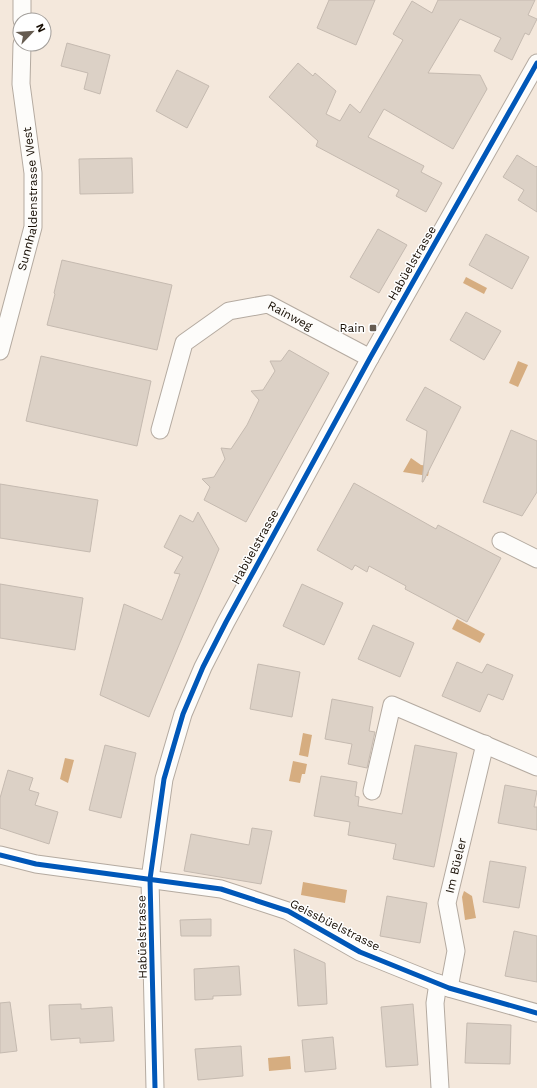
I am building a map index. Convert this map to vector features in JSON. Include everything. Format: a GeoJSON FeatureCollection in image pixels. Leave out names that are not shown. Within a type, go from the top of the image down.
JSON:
{"type":"FeatureCollection","features":[{"type":"Feature","properties":{"kind":"street"},"geometry":{"type":"LineString","coordinates":[[22,0],[22,12]]}},
{"type":"Feature","properties":{"kind":"street","name":"Sunnhaldenstrasse West"},"geometry":{"type":"LineString","coordinates":[[0,351],[33,227],[33,173],[21,84],[22,52]]}},
{"type":"Feature","properties":{"kind":"street","name":"Habüelstrasse"},"geometry":{"type":"LineString","coordinates":[[154,1088],[150,879],[164,779],[183,714],[203,667],[226,622],[370,358],[537,63]]}},
{"type":"Feature","properties":{"kind":"street","name":"Rainweg"},"geometry":{"type":"LineString","coordinates":[[160,430],[184,343],[228,311],[268,304],[370,358]]}},
{"type":"Feature","properties":{"kind":"street"},"geometry":{"type":"LineString","coordinates":[[501,541],[537,559]]}},
{"type":"Feature","properties":{"kind":"street"},"geometry":{"type":"LineString","coordinates":[[372,791],[392,705],[537,767]]}},
{"type":"Feature","properties":{"kind":"street","name":"Im Büeler"},"geometry":{"type":"LineString","coordinates":[[444,985],[456,951],[447,903],[485,744]]}},
{"type":"Feature","properties":{"kind":"street","name":"Geissbüelstrasse"},"geometry":{"type":"LineString","coordinates":[[0,855],[36,864],[221,889],[288,911],[360,952],[444,985],[537,1013]]}},
{"type":"Feature","properties":{"kind":"street"},"geometry":{"type":"LineString","coordinates":[[440,1088],[435,1003],[444,985]]}},
{"type":"Feature","properties":{"kind":"shaded area"},"geometry":{"type":"Polygon","coordinates":[[[466,277],[487,288],[484,294],[463,283],[466,277]]]}},
{"type":"Feature","properties":{"kind":"shaded area"},"geometry":{"type":"Polygon","coordinates":[[[518,361],[528,365],[518,387],[509,383],[518,361]]]}},
{"type":"Feature","properties":{"kind":"shaded area"},"geometry":{"type":"Polygon","coordinates":[[[411,458],[421,465],[430,466],[428,476],[403,472],[411,458]]]}},
{"type":"Feature","properties":{"kind":"shaded area"},"geometry":{"type":"Polygon","coordinates":[[[457,619],[485,634],[480,643],[452,629],[457,619]]]}},
{"type":"Feature","properties":{"kind":"shaded area"},"geometry":{"type":"Polygon","coordinates":[[[303,733],[312,735],[308,757],[299,755],[303,733]]]}},
{"type":"Feature","properties":{"kind":"shaded area"},"geometry":{"type":"Polygon","coordinates":[[[65,758],[74,760],[68,783],[60,779],[65,758]]]}},
{"type":"Feature","properties":{"kind":"shaded area"},"geometry":{"type":"Polygon","coordinates":[[[293,761],[307,764],[305,774],[302,774],[300,783],[289,781],[293,761]]]}},
{"type":"Feature","properties":{"kind":"shaded area"},"geometry":{"type":"Polygon","coordinates":[[[303,882],[347,890],[345,903],[301,895],[303,882]]]}},
{"type":"Feature","properties":{"kind":"shaded area"},"geometry":{"type":"Polygon","coordinates":[[[464,891],[472,896],[476,918],[465,920],[462,897],[464,891]]]}},
{"type":"Feature","properties":{"kind":"shaded area"},"geometry":{"type":"Polygon","coordinates":[[[290,1056],[291,1069],[269,1071],[268,1058],[290,1056]]]}},
{"type":"Feature","properties":{"kind":"building"},"geometry":{"type":"Polygon","coordinates":[[[329,0],[375,0],[356,45],[317,28],[329,0]]]}},
{"type":"Feature","properties":{"kind":"building"},"geometry":{"type":"Polygon","coordinates":[[[438,0],[535,0],[528,15],[537,19],[529,35],[525,33],[512,60],[494,51],[501,38],[460,19],[428,73],[480,75],[487,89],[453,149],[384,109],[368,137],[424,166],[421,172],[442,183],[426,212],[396,196],[399,190],[316,146],[318,141],[269,97],[298,63],[313,76],[315,73],[336,91],[326,114],[340,121],[350,104],[360,113],[403,40],[393,34],[412,1],[432,13],[438,0]]]}},
{"type":"Feature","properties":{"kind":"building"},"geometry":{"type":"Polygon","coordinates":[[[67,43],[110,55],[100,94],[84,89],[88,73],[61,66],[67,43]]]}},
{"type":"Feature","properties":{"kind":"building"},"geometry":{"type":"Polygon","coordinates":[[[177,70],[209,86],[187,128],[156,111],[177,70]]]}},
{"type":"Feature","properties":{"kind":"building"},"geometry":{"type":"Polygon","coordinates":[[[517,155],[536,167],[537,166],[537,212],[518,200],[524,190],[503,177],[517,155]]]}},
{"type":"Feature","properties":{"kind":"building"},"geometry":{"type":"Polygon","coordinates":[[[132,158],[133,193],[80,194],[79,159],[132,158]]]}},
{"type":"Feature","properties":{"kind":"building"},"geometry":{"type":"Polygon","coordinates":[[[378,229],[407,245],[379,293],[350,277],[378,229]]]}},
{"type":"Feature","properties":{"kind":"building"},"geometry":{"type":"Polygon","coordinates":[[[486,234],[529,257],[512,289],[469,265],[486,234]]]}},
{"type":"Feature","properties":{"kind":"building"},"geometry":{"type":"Polygon","coordinates":[[[62,260],[172,285],[157,350],[47,325],[62,260]]]}},
{"type":"Feature","properties":{"kind":"building"},"geometry":{"type":"Polygon","coordinates":[[[466,312],[501,331],[484,360],[450,340],[466,312]]]}},
{"type":"Feature","properties":{"kind":"building"},"geometry":{"type":"Polygon","coordinates":[[[289,350],[329,373],[246,522],[204,500],[210,487],[202,479],[214,477],[225,459],[221,448],[231,449],[247,425],[259,400],[251,391],[263,390],[275,371],[270,361],[281,361],[289,350]]]}},
{"type":"Feature","properties":{"kind":"building"},"geometry":{"type":"Polygon","coordinates":[[[41,356],[151,381],[137,446],[26,421],[41,356]]]}},
{"type":"Feature","properties":{"kind":"building"},"geometry":{"type":"Polygon","coordinates":[[[425,387],[461,407],[422,482],[427,431],[406,420],[425,387]]]}},
{"type":"Feature","properties":{"kind":"building"},"geometry":{"type":"Polygon","coordinates":[[[511,430],[537,441],[537,492],[522,516],[483,502],[511,430]]]}},
{"type":"Feature","properties":{"kind":"building"},"geometry":{"type":"Polygon","coordinates":[[[354,483],[436,529],[438,525],[501,558],[467,622],[405,589],[406,586],[369,566],[367,572],[355,565],[352,570],[317,550],[354,483]]]}},
{"type":"Feature","properties":{"kind":"building"},"geometry":{"type":"Polygon","coordinates":[[[0,484],[98,500],[90,552],[0,538],[0,484]]]}},
{"type":"Feature","properties":{"kind":"building"},"geometry":{"type":"Polygon","coordinates":[[[198,512],[219,549],[149,717],[100,695],[124,604],[162,620],[180,574],[174,573],[183,557],[164,547],[180,515],[193,522],[198,512]]]}},
{"type":"Feature","properties":{"kind":"building"},"geometry":{"type":"Polygon","coordinates":[[[0,584],[83,598],[75,650],[0,638],[0,584]]]}},
{"type":"Feature","properties":{"kind":"building"},"geometry":{"type":"Polygon","coordinates":[[[302,584],[343,603],[324,645],[283,626],[302,584]]]}},
{"type":"Feature","properties":{"kind":"building"},"geometry":{"type":"Polygon","coordinates":[[[373,625],[414,643],[400,677],[358,659],[373,625]]]}},
{"type":"Feature","properties":{"kind":"building"},"geometry":{"type":"Polygon","coordinates":[[[457,662],[482,673],[487,664],[513,675],[503,700],[488,694],[480,712],[442,696],[457,662]]]}},
{"type":"Feature","properties":{"kind":"building"},"geometry":{"type":"Polygon","coordinates":[[[258,664],[300,672],[292,717],[250,709],[258,664]]]}},
{"type":"Feature","properties":{"kind":"building"},"geometry":{"type":"Polygon","coordinates":[[[332,699],[373,707],[369,731],[375,732],[367,768],[348,764],[352,744],[325,739],[332,699]]]}},
{"type":"Feature","properties":{"kind":"building"},"geometry":{"type":"Polygon","coordinates":[[[105,745],[136,753],[121,818],[89,810],[105,745]]]}},
{"type":"Feature","properties":{"kind":"building"},"geometry":{"type":"Polygon","coordinates":[[[415,745],[457,753],[434,867],[393,859],[396,844],[348,835],[350,822],[314,816],[321,776],[357,782],[355,796],[359,797],[358,806],[402,814],[415,745]]]}},
{"type":"Feature","properties":{"kind":"building"},"geometry":{"type":"Polygon","coordinates":[[[8,770],[33,778],[29,790],[39,793],[35,805],[58,812],[49,844],[0,828],[0,798],[8,770]]]}},
{"type":"Feature","properties":{"kind":"building"},"geometry":{"type":"Polygon","coordinates":[[[505,785],[537,791],[534,807],[537,807],[537,830],[498,823],[505,785]]]}},
{"type":"Feature","properties":{"kind":"building"},"geometry":{"type":"Polygon","coordinates":[[[252,828],[272,831],[261,884],[184,871],[191,834],[249,845],[252,828]]]}},
{"type":"Feature","properties":{"kind":"building"},"geometry":{"type":"Polygon","coordinates":[[[490,861],[526,867],[519,908],[483,902],[490,861]]]}},
{"type":"Feature","properties":{"kind":"building"},"geometry":{"type":"Polygon","coordinates":[[[387,896],[427,903],[420,943],[380,936],[387,896]]]}},
{"type":"Feature","properties":{"kind":"building"},"geometry":{"type":"Polygon","coordinates":[[[211,919],[211,936],[181,936],[180,920],[211,919]]]}},
{"type":"Feature","properties":{"kind":"building"},"geometry":{"type":"Polygon","coordinates":[[[514,931],[537,936],[537,982],[505,976],[514,931]]]}},
{"type":"Feature","properties":{"kind":"building"},"geometry":{"type":"Polygon","coordinates":[[[294,949],[325,963],[327,1004],[298,1006],[294,949]]]}},
{"type":"Feature","properties":{"kind":"building"},"geometry":{"type":"Polygon","coordinates":[[[239,966],[241,995],[213,996],[213,999],[195,1000],[194,969],[239,966]]]}},
{"type":"Feature","properties":{"kind":"building"},"geometry":{"type":"Polygon","coordinates":[[[10,1002],[17,1051],[0,1053],[0,1003],[10,1002]]]}},
{"type":"Feature","properties":{"kind":"building"},"geometry":{"type":"Polygon","coordinates":[[[81,1004],[81,1009],[112,1007],[114,1041],[80,1043],[80,1038],[51,1040],[49,1005],[81,1004]]]}},
{"type":"Feature","properties":{"kind":"building"},"geometry":{"type":"Polygon","coordinates":[[[413,1004],[418,1065],[386,1067],[381,1007],[413,1004]]]}},
{"type":"Feature","properties":{"kind":"building"},"geometry":{"type":"Polygon","coordinates":[[[467,1023],[511,1025],[510,1064],[465,1063],[467,1023]]]}},
{"type":"Feature","properties":{"kind":"building"},"geometry":{"type":"Polygon","coordinates":[[[333,1037],[336,1069],[305,1072],[302,1040],[333,1037]]]}},
{"type":"Feature","properties":{"kind":"building"},"geometry":{"type":"Polygon","coordinates":[[[241,1046],[243,1076],[198,1080],[195,1049],[241,1046]]]}},
{"type":"Feature","properties":{"kind":"cycle path"},"geometry":{"type":"LineString","coordinates":[[155,1088],[150,879],[164,779],[183,714],[203,667],[226,622],[370,358],[537,63]]}},
{"type":"Feature","properties":{"kind":"cycle path"},"geometry":{"type":"LineString","coordinates":[[0,855],[36,864],[221,889],[288,911],[360,952],[449,988],[537,1013]]}},
{"type":"Feature","properties":{"kind":"place","name":"Rain"},"geometry":{"type":"Point","coordinates":[373,328]}}]}
